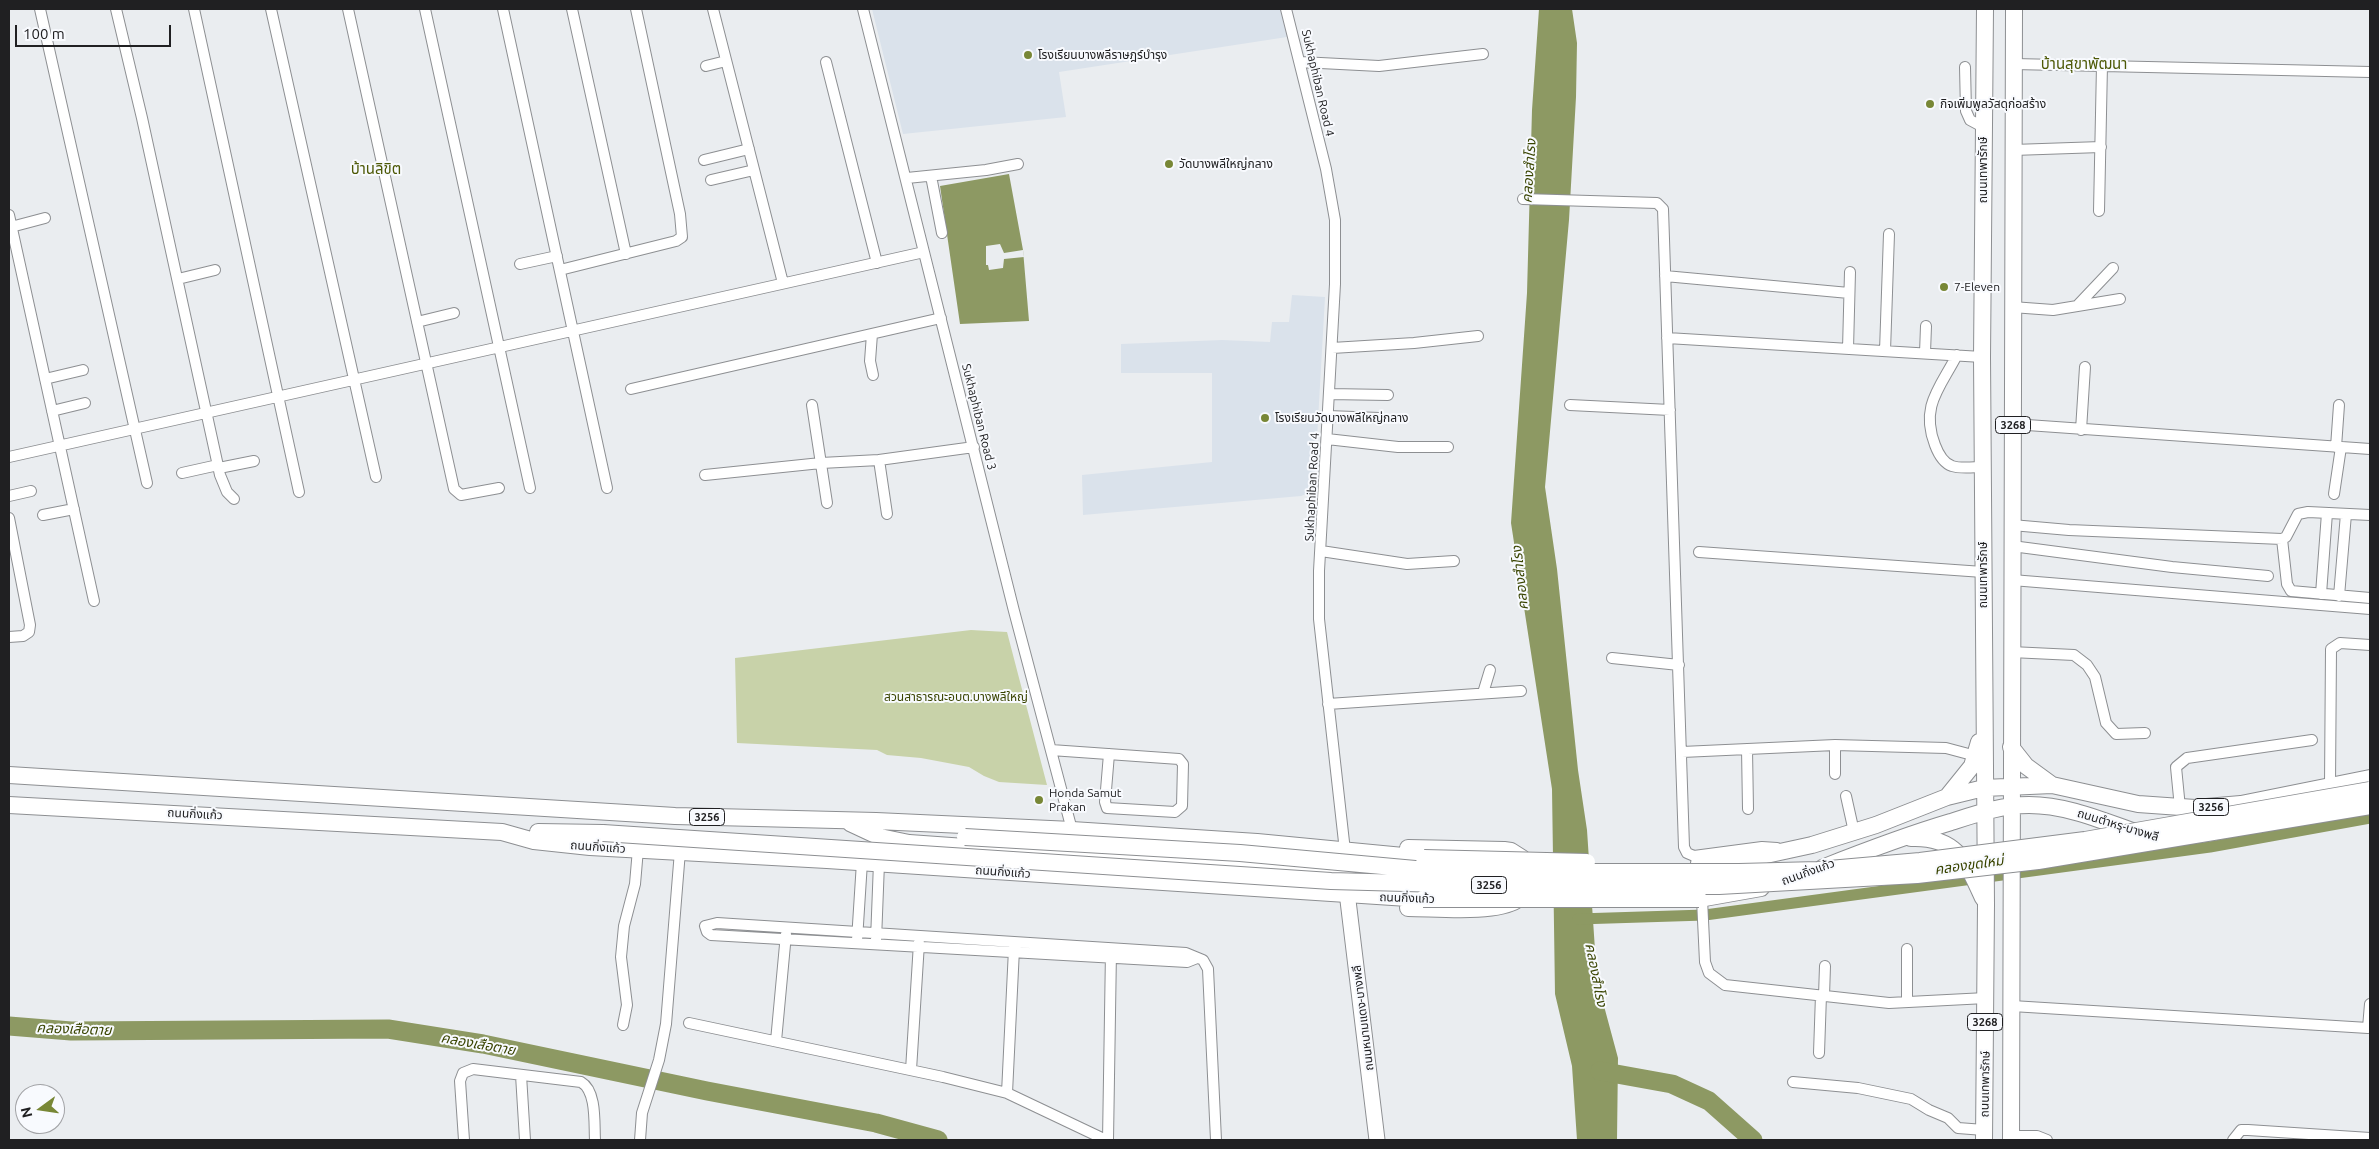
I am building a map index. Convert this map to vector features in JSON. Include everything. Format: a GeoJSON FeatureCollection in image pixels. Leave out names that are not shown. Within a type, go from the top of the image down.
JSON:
{"type":"FeatureCollection","features":[{"type":"Feature","properties":{"kind":"main road","name":"ถนนเทพารักษ์"},"geometry":{"type":"LineString","coordinates":[[1984,1135],[1986,904],[1982,357],[1985,9]]}},
{"type":"Feature","properties":{"kind":"main road","name":"3268"},"geometry":{"type":"LineString","coordinates":[[2011,1138],[2014,9]]}},
{"type":"Feature","properties":{"kind":"main road"},"geometry":{"type":"LineString","coordinates":[[1947,797],[1972,766],[1985,720]]}},
{"type":"Feature","properties":{"kind":"main road"},"geometry":{"type":"LineString","coordinates":[[2011,746],[2026,766],[2052,785]]}},
{"type":"Feature","properties":{"kind":"main road","name":"ถนนกิ่งแก้ว"},"geometry":{"type":"LineString","coordinates":[[9,775],[675,816],[846,820],[1072,830],[1257,842],[1406,858],[1699,864],[1743,860],[1787,851],[1854,832],[1947,797],[1984,788]]}},
{"type":"Feature","properties":{"kind":"main road","name":"ถนนตำหรุ-บางพลี"},"geometry":{"type":"LineString","coordinates":[[1984,788],[2052,785],[2138,804],[2195,808],[2241,804],[2370,778]]}},
{"type":"Feature","properties":{"kind":"main road","name":"3256"},"geometry":{"type":"LineString","coordinates":[[869,832],[1240,853],[1448,872],[1739,872],[1818,870],[1920,861],[2085,840],[2370,790]]}},
{"type":"Feature","properties":{"kind":"main road","name":"ถนนกิ่งแก้ว"},"geometry":{"type":"LineString","coordinates":[[9,805],[513,834],[543,842],[638,850],[871,863],[1368,897],[1701,903],[1795,878],[1899,838],[1985,819]]}},
{"type":"Feature","properties":{"kind":"main road","name":"ถนนตำหรุ-บางพลี"},"geometry":{"type":"LineString","coordinates":[[1985,819],[2011,806],[2043,806],[2065,809],[2150,837],[2187,841],[2370,813]]}},
{"type":"Feature","properties":{"kind":"main road"},"geometry":{"type":"LineString","coordinates":[[2012,828],[2030,812],[2043,806]]}},
{"type":"Feature","properties":{"kind":"main road","name":"3256"},"geometry":{"type":"LineString","coordinates":[[513,834],[603,833],[1331,881],[1516,886],[1719,886],[1917,875],[2029,862],[2370,806]]}},
{"type":"Feature","properties":{"kind":"main road","name":"3256"},"geometry":{"type":"LineString","coordinates":[[846,820],[880,838],[909,843],[1344,874]]}},
{"type":"Feature","properties":{"kind":"main road"},"geometry":{"type":"LineString","coordinates":[[1899,838],[1926,838],[1949,845],[1968,865],[1986,904]]}},
{"type":"Feature","properties":{"kind":"main road"},"geometry":{"type":"LineString","coordinates":[[1364,853],[1410,848],[1497,849],[1511,851],[1522,858],[1522,894],[1511,904],[1491,908],[1399,908],[1382,904],[1368,897]]}},
{"type":"Feature","properties":{"kind":"main road"},"geometry":{"type":"LineString","coordinates":[[1344,874],[1365,866],[1406,858]]}},
{"type":"Feature","properties":{"kind":"main road","name":"ถนนหนามแดง-บางพลี"},"geometry":{"type":"LineString","coordinates":[[1344,874],[1377,1140]]}},
{"type":"Feature","properties":{"kind":"street"},"geometry":{"type":"LineString","coordinates":[[40,9],[147,483]]}},
{"type":"Feature","properties":{"kind":"street"},"geometry":{"type":"LineString","coordinates":[[116,9],[219,467],[227,492],[234,498]]}},
{"type":"Feature","properties":{"kind":"street"},"geometry":{"type":"LineString","coordinates":[[194,9],[300,492]]}},
{"type":"Feature","properties":{"kind":"street"},"geometry":{"type":"LineString","coordinates":[[271,9],[376,477]]}},
{"type":"Feature","properties":{"kind":"street"},"geometry":{"type":"LineString","coordinates":[[348,9],[454,489],[461,495],[499,488]]}},
{"type":"Feature","properties":{"kind":"street"},"geometry":{"type":"LineString","coordinates":[[425,9],[530,488]]}},
{"type":"Feature","properties":{"kind":"street"},"geometry":{"type":"LineString","coordinates":[[503,9],[607,488]]}},
{"type":"Feature","properties":{"kind":"street"},"geometry":{"type":"LineString","coordinates":[[572,9],[626,254]]}},
{"type":"Feature","properties":{"kind":"street"},"geometry":{"type":"LineString","coordinates":[[560,270],[682,238],[683,232],[636,9]]}},
{"type":"Feature","properties":{"kind":"street"},"geometry":{"type":"LineString","coordinates":[[713,9],[783,283]]}},
{"type":"Feature","properties":{"kind":"street","name":"Sukhaphiban Road 3"},"geometry":{"type":"LineString","coordinates":[[863,9],[907,178],[940,318],[1072,830]]}},
{"type":"Feature","properties":{"kind":"street","name":"Sukhaphiban Road 4"},"geometry":{"type":"LineString","coordinates":[[1286,9],[1301,62],[1333,204],[1336,247],[1319,618],[1345,851]]}},
{"type":"Feature","properties":{"kind":"street"},"geometry":{"type":"LineString","coordinates":[[1301,62],[1379,66],[1484,54]]}},
{"type":"Feature","properties":{"kind":"street"},"geometry":{"type":"LineString","coordinates":[[706,66],[726,61]]}},
{"type":"Feature","properties":{"kind":"street"},"geometry":{"type":"LineString","coordinates":[[826,62],[877,264]]}},
{"type":"Feature","properties":{"kind":"street"},"geometry":{"type":"LineString","coordinates":[[2014,64],[2370,72]]}},
{"type":"Feature","properties":{"kind":"street"},"geometry":{"type":"LineString","coordinates":[[2099,211],[2102,65]]}},
{"type":"Feature","properties":{"kind":"street"},"geometry":{"type":"LineString","coordinates":[[1966,67],[1966,111],[1970,120],[1983,127]]}},
{"type":"Feature","properties":{"kind":"street"},"geometry":{"type":"LineString","coordinates":[[2013,150],[2101,147]]}},
{"type":"Feature","properties":{"kind":"street"},"geometry":{"type":"LineString","coordinates":[[704,160],[749,149]]}},
{"type":"Feature","properties":{"kind":"street"},"geometry":{"type":"LineString","coordinates":[[907,178],[986,170],[1018,164]]}},
{"type":"Feature","properties":{"kind":"street"},"geometry":{"type":"LineString","coordinates":[[710,180],[754,170]]}},
{"type":"Feature","properties":{"kind":"street"},"geometry":{"type":"LineString","coordinates":[[931,176],[942,233]]}},
{"type":"Feature","properties":{"kind":"street"},"geometry":{"type":"LineString","coordinates":[[1523,198],[1657,203],[1663,209],[1684,847],[1687,853],[1699,856],[1766,847],[1787,851]]}},
{"type":"Feature","properties":{"kind":"street"},"geometry":{"type":"LineString","coordinates":[[9,215],[94,601]]}},
{"type":"Feature","properties":{"kind":"street"},"geometry":{"type":"LineString","coordinates":[[11,227],[45,218]]}},
{"type":"Feature","properties":{"kind":"street"},"geometry":{"type":"LineString","coordinates":[[1885,351],[1889,234]]}},
{"type":"Feature","properties":{"kind":"street"},"geometry":{"type":"LineString","coordinates":[[9,457],[924,252]]}},
{"type":"Feature","properties":{"kind":"street"},"geometry":{"type":"LineString","coordinates":[[520,264],[557,256]]}},
{"type":"Feature","properties":{"kind":"street"},"geometry":{"type":"LineString","coordinates":[[2077,306],[2113,268]]}},
{"type":"Feature","properties":{"kind":"street"},"geometry":{"type":"LineString","coordinates":[[178,279],[214,270]]}},
{"type":"Feature","properties":{"kind":"street"},"geometry":{"type":"LineString","coordinates":[[1848,349],[1850,272]]}},
{"type":"Feature","properties":{"kind":"street"},"geometry":{"type":"LineString","coordinates":[[1665,276],[1849,292]]}},
{"type":"Feature","properties":{"kind":"street"},"geometry":{"type":"LineString","coordinates":[[2012,307],[2054,310],[2120,298]]}},
{"type":"Feature","properties":{"kind":"street"},"geometry":{"type":"LineString","coordinates":[[417,322],[454,313]]}},
{"type":"Feature","properties":{"kind":"street"},"geometry":{"type":"LineString","coordinates":[[631,389],[940,318]]}},
{"type":"Feature","properties":{"kind":"street"},"geometry":{"type":"LineString","coordinates":[[1925,353],[1926,326]]}},
{"type":"Feature","properties":{"kind":"street"},"geometry":{"type":"LineString","coordinates":[[872,334],[870,361],[873,375]]}},
{"type":"Feature","properties":{"kind":"street"},"geometry":{"type":"LineString","coordinates":[[1332,348],[1414,343],[1478,336]]}},
{"type":"Feature","properties":{"kind":"street"},"geometry":{"type":"LineString","coordinates":[[1667,338],[1982,357]]}},
{"type":"Feature","properties":{"kind":"street"},"geometry":{"type":"LineString","coordinates":[[1956,355],[1935,391],[1930,408],[1930,432],[1940,456],[1951,466],[1983,468]]}},
{"type":"Feature","properties":{"kind":"street"},"geometry":{"type":"LineString","coordinates":[[2081,430],[2085,367]]}},
{"type":"Feature","properties":{"kind":"street"},"geometry":{"type":"LineString","coordinates":[[45,380],[82,370]]}},
{"type":"Feature","properties":{"kind":"street"},"geometry":{"type":"LineString","coordinates":[[1329,394],[1388,395]]}},
{"type":"Feature","properties":{"kind":"street"},"geometry":{"type":"LineString","coordinates":[[52,411],[85,403]]}},
{"type":"Feature","properties":{"kind":"street"},"geometry":{"type":"LineString","coordinates":[[812,405],[827,503]]}},
{"type":"Feature","properties":{"kind":"street"},"geometry":{"type":"LineString","coordinates":[[1570,405],[1670,410]]}},
{"type":"Feature","properties":{"kind":"street"},"geometry":{"type":"LineString","coordinates":[[2334,494],[2339,405]]}},
{"type":"Feature","properties":{"kind":"street"},"geometry":{"type":"LineString","coordinates":[[1328,416],[1379,418]]}},
{"type":"Feature","properties":{"kind":"street"},"geometry":{"type":"LineString","coordinates":[[2013,424],[2370,449]]}},
{"type":"Feature","properties":{"kind":"street"},"geometry":{"type":"LineString","coordinates":[[1327,439],[1398,447],[1448,447]]}},
{"type":"Feature","properties":{"kind":"street"},"geometry":{"type":"LineString","coordinates":[[704,475],[821,463],[879,460],[974,447]]}},
{"type":"Feature","properties":{"kind":"street"},"geometry":{"type":"LineString","coordinates":[[879,460],[888,514]]}},
{"type":"Feature","properties":{"kind":"street"},"geometry":{"type":"LineString","coordinates":[[182,473],[254,461]]}},
{"type":"Feature","properties":{"kind":"street"},"geometry":{"type":"LineString","coordinates":[[9,496],[31,491]]}},
{"type":"Feature","properties":{"kind":"street"},"geometry":{"type":"LineString","coordinates":[[42,515],[74,509]]}},
{"type":"Feature","properties":{"kind":"street"},"geometry":{"type":"LineString","coordinates":[[2012,525],[2069,530],[2282,539],[2286,537],[2298,514],[2308,512],[2370,515]]}},
{"type":"Feature","properties":{"kind":"street"},"geometry":{"type":"LineString","coordinates":[[2321,594],[2327,513]]}},
{"type":"Feature","properties":{"kind":"street"},"geometry":{"type":"LineString","coordinates":[[2339,596],[2346,514]]}},
{"type":"Feature","properties":{"kind":"street"},"geometry":{"type":"LineString","coordinates":[[9,518],[30,625],[29,632],[23,636],[9,637]]}},
{"type":"Feature","properties":{"kind":"street"},"geometry":{"type":"LineString","coordinates":[[2282,539],[2287,584],[2290,591],[2370,598]]}},
{"type":"Feature","properties":{"kind":"street"},"geometry":{"type":"LineString","coordinates":[[2012,546],[2268,576]]}},
{"type":"Feature","properties":{"kind":"street"},"geometry":{"type":"LineString","coordinates":[[1321,551],[1407,564],[1454,561]]}},
{"type":"Feature","properties":{"kind":"street"},"geometry":{"type":"LineString","coordinates":[[1699,552],[1983,572]]}},
{"type":"Feature","properties":{"kind":"street"},"geometry":{"type":"LineString","coordinates":[[2012,580],[2370,609]]}},
{"type":"Feature","properties":{"kind":"street"},"geometry":{"type":"LineString","coordinates":[[2330,786],[2331,649],[2340,643],[2370,645]]}},
{"type":"Feature","properties":{"kind":"street"},"geometry":{"type":"LineString","coordinates":[[2011,652],[2074,655],[2087,665],[2095,678],[2106,723],[2116,734],[2145,733]]}},
{"type":"Feature","properties":{"kind":"street"},"geometry":{"type":"LineString","coordinates":[[1612,658],[1679,665]]}},
{"type":"Feature","properties":{"kind":"street"},"geometry":{"type":"LineString","coordinates":[[1483,693],[1490,670]]}},
{"type":"Feature","properties":{"kind":"street"},"geometry":{"type":"LineString","coordinates":[[1328,704],[1521,691]]}},
{"type":"Feature","properties":{"kind":"street"},"geometry":{"type":"LineString","coordinates":[[2180,808],[2176,766],[2187,758],[2312,740]]}},
{"type":"Feature","properties":{"kind":"street"},"geometry":{"type":"LineString","coordinates":[[1682,752],[1835,745],[1946,748],[1976,756]]}},
{"type":"Feature","properties":{"kind":"street"},"geometry":{"type":"LineString","coordinates":[[1834,774],[1835,745]]}},
{"type":"Feature","properties":{"kind":"street"},"geometry":{"type":"LineString","coordinates":[[1747,749],[1748,809]]}},
{"type":"Feature","properties":{"kind":"street"},"geometry":{"type":"LineString","coordinates":[[1051,750],[1109,754],[1179,759],[1183,764],[1182,806],[1179,810],[1175,812],[1107,808],[1104,802],[1109,754]]}},
{"type":"Feature","properties":{"kind":"street"},"geometry":{"type":"LineString","coordinates":[[1846,796],[1854,832]]}},
{"type":"Feature","properties":{"kind":"street"},"geometry":{"type":"LineString","coordinates":[[623,1025],[627,1005],[621,957],[624,926],[635,884],[638,850]]}},
{"type":"Feature","properties":{"kind":"street"},"geometry":{"type":"LineString","coordinates":[[640,1140],[642,1112],[658,1060],[666,1024],[680,852]]}},
{"type":"Feature","properties":{"kind":"street"},"geometry":{"type":"LineString","coordinates":[[858,938],[860,910],[871,863]]}},
{"type":"Feature","properties":{"kind":"street"},"geometry":{"type":"LineString","coordinates":[[871,863],[876,911],[876,939]]}},
{"type":"Feature","properties":{"kind":"street"},"geometry":{"type":"LineString","coordinates":[[1701,903],[1705,926],[1705,962],[1709,973],[1725,984],[1889,1003],[1986,998]]}},
{"type":"Feature","properties":{"kind":"street"},"geometry":{"type":"LineString","coordinates":[[860,910],[876,911]]}},
{"type":"Feature","properties":{"kind":"street"},"geometry":{"type":"LineString","coordinates":[[858,938],[786,928],[717,923],[705,926],[707,932],[711,935],[785,939],[876,939],[919,937],[1015,943],[1187,962],[1197,958],[1203,960],[1208,969],[1216,1140]]}},
{"type":"Feature","properties":{"kind":"street"},"geometry":{"type":"LineString","coordinates":[[776,1041],[786,928]]}},
{"type":"Feature","properties":{"kind":"street"},"geometry":{"type":"LineString","coordinates":[[910,1070],[919,937]]}},
{"type":"Feature","properties":{"kind":"street"},"geometry":{"type":"LineString","coordinates":[[876,939],[919,948],[1014,954],[1111,953]]}},
{"type":"Feature","properties":{"kind":"street"},"geometry":{"type":"LineString","coordinates":[[1007,1093],[1015,943]]}},
{"type":"Feature","properties":{"kind":"street"},"geometry":{"type":"LineString","coordinates":[[1907,949],[1907,1002]]}},
{"type":"Feature","properties":{"kind":"street"},"geometry":{"type":"LineString","coordinates":[[690,1023],[910,1070],[1007,1093],[1107,1140],[1111,953]]}},
{"type":"Feature","properties":{"kind":"street"},"geometry":{"type":"LineString","coordinates":[[1819,1053],[1825,966]]}},
{"type":"Feature","properties":{"kind":"street"},"geometry":{"type":"LineString","coordinates":[[2012,1006],[2369,1029],[2370,1004]]}},
{"type":"Feature","properties":{"kind":"street"},"geometry":{"type":"LineString","coordinates":[[464,1140],[460,1081],[463,1073],[473,1069],[581,1082],[587,1085],[591,1096],[595,1140]]}},
{"type":"Feature","properties":{"kind":"street"},"geometry":{"type":"LineString","coordinates":[[521,1075],[525,1140]]}},
{"type":"Feature","properties":{"kind":"street"},"geometry":{"type":"LineString","coordinates":[[1793,1082],[1858,1088],[1911,1099],[1929,1110],[1948,1118],[1958,1128],[1984,1135]]}},
{"type":"Feature","properties":{"kind":"street"},"geometry":{"type":"LineString","coordinates":[[2233,1140],[2240,1130],[2370,1138]]}},
{"type":"Feature","properties":{"kind":"street"},"geometry":{"type":"LineString","coordinates":[[2011,1138],[2038,1136],[2047,1140]]}},
{"type":"Feature","properties":{"kind":"shaded area","name":"โรงเรียนบางพลีราษฎร์บำรุง"},"geometry":{"type":"Polygon","coordinates":[[[872,9],[1280,9],[1287,37],[1059,72],[1066,117],[903,134],[872,9]]]}},
{"type":"Feature","properties":{"kind":"shaded area","name":"โรงเรียนวัดบางพลีใหญ่กลาง"},"geometry":{"type":"Polygon","coordinates":[[[1292,295],[1325,297],[1314,491],[1301,496],[1083,515],[1082,475],[1212,462],[1212,373],[1121,373],[1121,344],[1222,340],[1270,342],[1272,322],[1289,322],[1292,295]]]}},
{"type":"Feature","properties":{"kind":"green space","name":"สวนสาธารณะอบต.บางพลีใหญ่"},"geometry":{"type":"Polygon","coordinates":[[[971,630],[1007,632],[1047,785],[999,782],[969,767],[921,758],[887,755],[877,750],[737,743],[735,658],[971,630]]]}},
{"type":"Feature","properties":{"kind":"water","name":"คลองสำโรง"},"geometry":{"type":"Polygon","coordinates":[[[1539,9],[1572,9],[1577,43],[1569,220],[1545,487],[1557,569],[1578,770],[1587,830],[1597,980],[1618,1058],[1617,1140],[1577,1140],[1572,1066],[1555,994],[1552,789],[1511,523],[1527,293],[1532,110],[1539,9]]]}},
{"type":"Feature","properties":{"kind":"water"},"geometry":{"type":"Polygon","coordinates":[[[1009,174],[1023,250],[1029,321],[960,324],[940,186],[1009,174]]]}},
{"type":"Feature","properties":{"kind":"pier"},"geometry":{"type":"Polygon","coordinates":[[[1000,244],[1004,253],[1023,250],[1024,257],[1004,259],[1003,268],[989,270],[988,265],[986,265],[986,246],[1000,244]]]}},
{"type":"Feature","properties":{"kind":"waterway","name":"คลองขุดใหม่"},"geometry":{"type":"LineString","coordinates":[[1578,919],[1705,915],[2210,847],[2370,818]]}},
{"type":"Feature","properties":{"kind":"waterway","name":"คลองเสือตาย"},"geometry":{"type":"LineString","coordinates":[[9,1026],[71,1031],[388,1029],[483,1044],[707,1091],[876,1123],[938,1140]]}},
{"type":"Feature","properties":{"kind":"waterway"},"geometry":{"type":"LineString","coordinates":[[1600,1071],[1672,1084],[1709,1101],[1753,1140]]}},
{"type":"Feature","properties":{"kind":"place","name":"โรงเรียนบางพลีราษฎร์บำรุง"},"geometry":{"type":"Point","coordinates":[1028,55]}},
{"type":"Feature","properties":{"kind":"place","name":"กิจเพิ่มพูลวัสดุก่อสร้าง"},"geometry":{"type":"Point","coordinates":[1930,104]}},
{"type":"Feature","properties":{"kind":"place","name":"วัดบางพลีใหญ่กลาง"},"geometry":{"type":"Point","coordinates":[1169,164]}},
{"type":"Feature","properties":{"kind":"place","name":"7-Eleven"},"geometry":{"type":"Point","coordinates":[1944,287]}},
{"type":"Feature","properties":{"kind":"place","name":"โรงเรียนวัดบางพลีใหญ่กลาง"},"geometry":{"type":"Point","coordinates":[1265,418]}},
{"type":"Feature","properties":{"kind":"place","name":"Honda Samut Prakan"},"geometry":{"type":"Point","coordinates":[1039,800]}},
{"type":"Feature","properties":{"kind":"district","name":"บ้านสุขาพัฒนา"},"geometry":{"type":"Point","coordinates":[2084,64]}},
{"type":"Feature","properties":{"kind":"district","name":"บ้านลิขิต"},"geometry":{"type":"Point","coordinates":[376,169]}}]}
